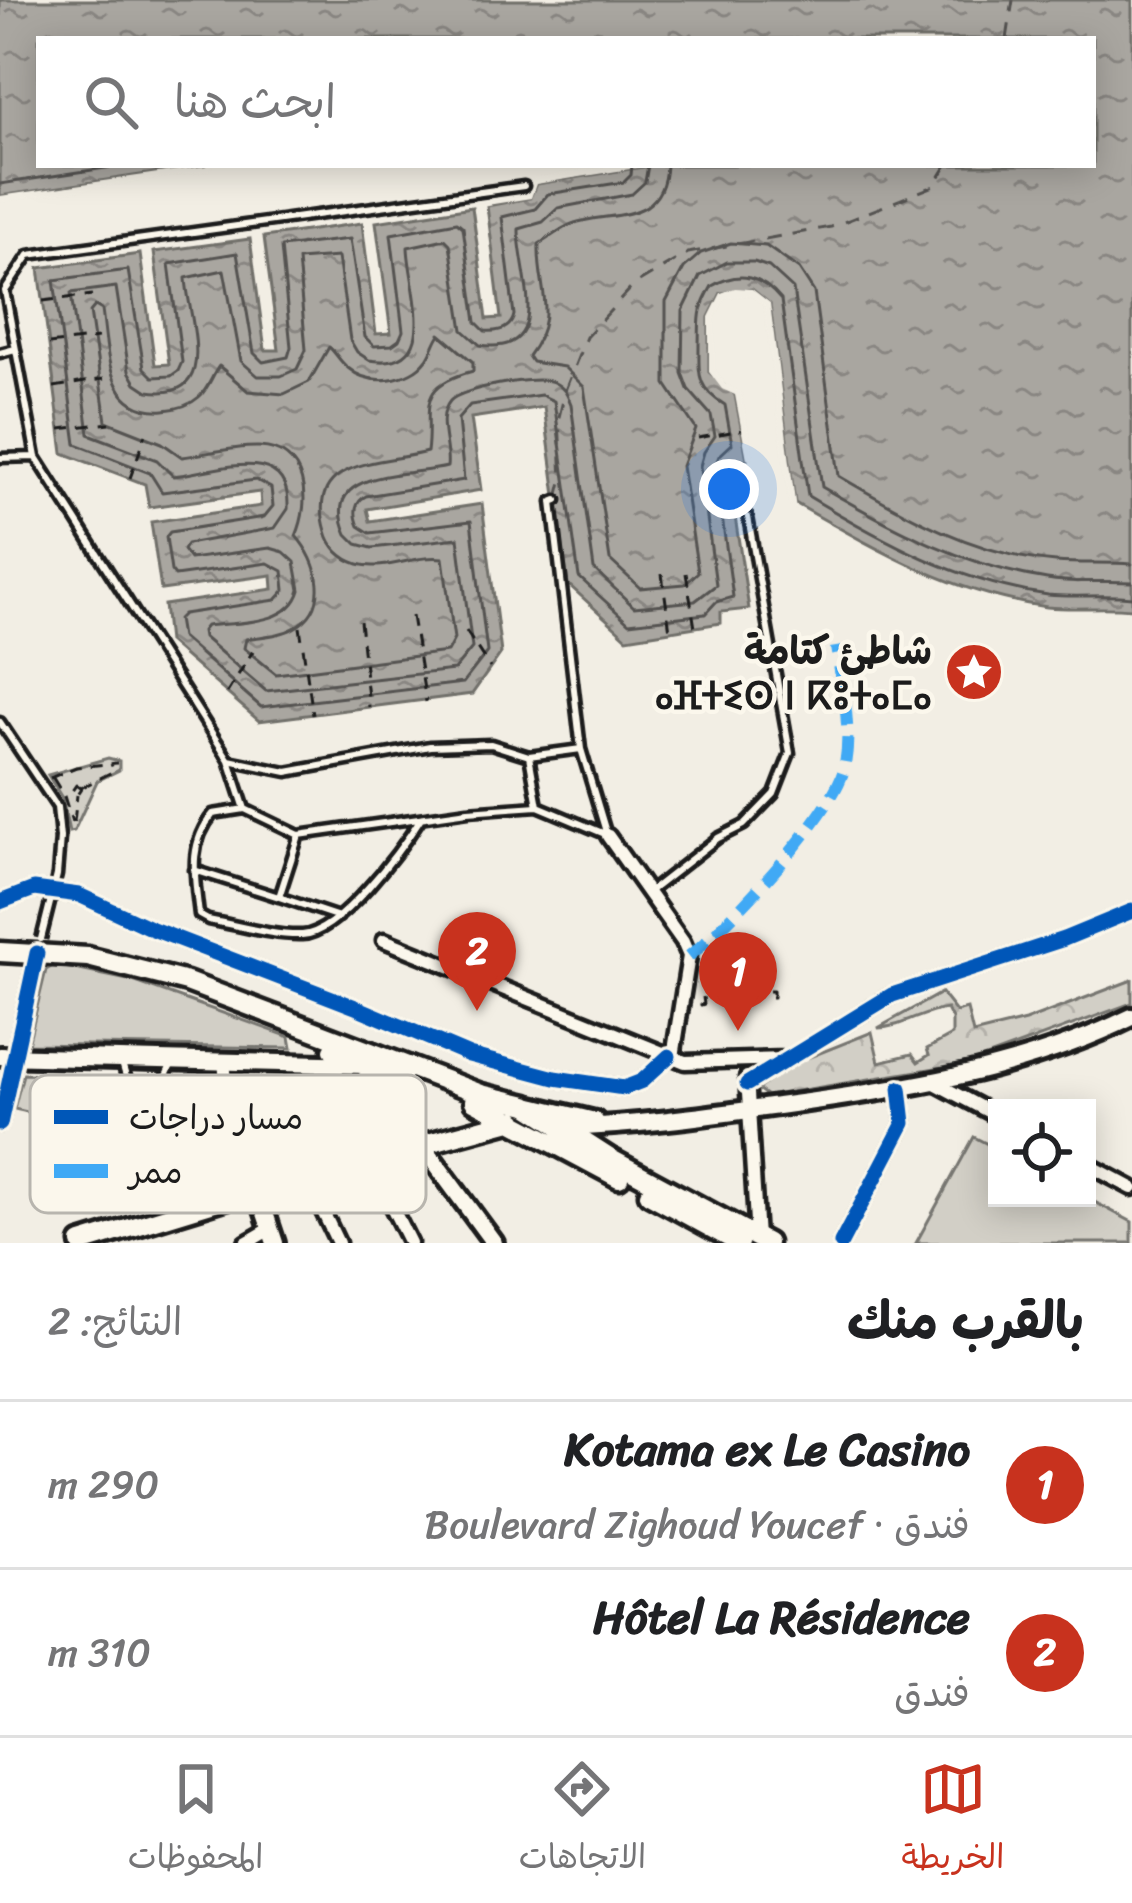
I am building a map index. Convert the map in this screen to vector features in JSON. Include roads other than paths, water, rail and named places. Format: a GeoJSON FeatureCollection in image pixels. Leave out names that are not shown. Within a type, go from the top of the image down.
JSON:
{"type":"FeatureCollection","features":[{"type":"Feature","properties":{"kind":"main road"},"geometry":{"type":"LineString","coordinates":[[0,952],[39,946],[188,982],[364,1058],[375,1075]]}},
{"type":"Feature","properties":{"kind":"main road"},"geometry":{"type":"LineString","coordinates":[[519,1117],[562,1128],[619,1126],[900,1088],[1062,1046],[1132,1017]]}},
{"type":"Feature","properties":{"kind":"main road"},"geometry":{"type":"LineString","coordinates":[[282,1019],[336,1052],[419,1075]]}},
{"type":"Feature","properties":{"kind":"main road"},"geometry":{"type":"LineString","coordinates":[[291,1061],[336,1052]]}},
{"type":"Feature","properties":{"kind":"main road"},"geometry":{"type":"LineString","coordinates":[[7,1056],[224,1061],[364,1058]]}},
{"type":"Feature","properties":{"kind":"main road"},"geometry":{"type":"LineString","coordinates":[[426,1077],[481,1094],[754,1241]]}},
{"type":"Feature","properties":{"kind":"main road"},"geometry":{"type":"LineString","coordinates":[[426,1143],[519,1117],[619,1126]]}},
{"type":"Feature","properties":{"kind":"main road"},"geometry":{"type":"LineString","coordinates":[[611,1160],[603,1139],[619,1126]]}},
{"type":"Feature","properties":{"kind":"main road"},"geometry":{"type":"LineString","coordinates":[[562,1128],[754,1241]]}},
{"type":"Feature","properties":{"kind":"main road"},"geometry":{"type":"LineString","coordinates":[[426,1150],[494,1243]]}},
{"type":"Feature","properties":{"kind":"main road"},"geometry":{"type":"LineString","coordinates":[[81,1243],[179,1213]]}},
{"type":"Feature","properties":{"kind":"street"},"geometry":{"type":"LineString","coordinates":[[0,902],[34,889],[79,895],[469,1055],[555,1078],[624,1088],[642,1081],[671,1057],[689,956],[608,836]]}},
{"type":"Feature","properties":{"kind":"street"},"geometry":{"type":"LineString","coordinates":[[747,1084],[892,995],[1064,939],[1132,911]]}},
{"type":"Feature","properties":{"kind":"street"},"geometry":{"type":"LineString","coordinates":[[384,940],[697,1065],[787,1059]]}},
{"type":"Feature","properties":{"kind":"street"},"geometry":{"type":"LineString","coordinates":[[0,1124],[7,1056],[39,946]]}},
{"type":"Feature","properties":{"kind":"street"},"geometry":{"type":"LineString","coordinates":[[224,1061],[225,1075]]}},
{"type":"Feature","properties":{"kind":"street"},"geometry":{"type":"LineString","coordinates":[[746,1064],[754,1241]]}},
{"type":"Feature","properties":{"kind":"street"},"geometry":{"type":"LineString","coordinates":[[933,1082],[988,1111]]}},
{"type":"Feature","properties":{"kind":"street"},"geometry":{"type":"LineString","coordinates":[[841,1243],[904,1123],[900,1088]]}},
{"type":"Feature","properties":{"kind":"street"},"geometry":{"type":"LineString","coordinates":[[1096,1169],[1132,1188]]}},
{"type":"Feature","properties":{"kind":"street"},"geometry":{"type":"LineString","coordinates":[[324,1213],[338,1243]]}},
{"type":"Feature","properties":{"kind":"street"},"geometry":{"type":"LineString","coordinates":[[395,1213],[410,1243]]}},
{"type":"Feature","properties":{"kind":"street"},"geometry":{"type":"LineString","coordinates":[[246,1243],[272,1236]]}},
{"type":"Feature","properties":{"kind":"lane"},"geometry":{"type":"LineString","coordinates":[[245,809],[229,760],[36,457],[5,291],[29,255],[524,186]]}},
{"type":"Feature","properties":{"kind":"lane"},"geometry":{"type":"LineString","coordinates":[[0,353],[15,349]]}},
{"type":"Feature","properties":{"kind":"lane"},"geometry":{"type":"LineString","coordinates":[[0,458],[36,457]]}},
{"type":"Feature","properties":{"kind":"lane"},"geometry":{"type":"LineString","coordinates":[[557,500],[552,502],[580,749],[608,836]]}},
{"type":"Feature","properties":{"kind":"lane"},"geometry":{"type":"LineString","coordinates":[[646,895],[707,846],[744,825],[774,794],[790,753],[748,517]]}},
{"type":"Feature","properties":{"kind":"lane"},"geometry":{"type":"LineString","coordinates":[[0,722],[57,807],[57,875],[39,946]]}},
{"type":"Feature","properties":{"kind":"lane"},"geometry":{"type":"LineString","coordinates":[[229,760],[287,772],[430,746],[491,744],[529,755],[580,749]]}},
{"type":"Feature","properties":{"kind":"lane"},"geometry":{"type":"LineString","coordinates":[[529,755],[538,806]]}},
{"type":"Feature","properties":{"kind":"lane"},"geometry":{"type":"LineString","coordinates":[[422,816],[387,870],[366,885],[339,917],[304,935],[199,915],[193,855],[202,827],[213,814],[245,809],[299,835],[422,816],[538,806],[608,836]]}},
{"type":"Feature","properties":{"kind":"lane"},"geometry":{"type":"LineString","coordinates":[[279,897],[299,835]]}},
{"type":"Feature","properties":{"kind":"lane"},"geometry":{"type":"LineString","coordinates":[[194,870],[339,917]]}},
{"type":"Feature","properties":{"kind":"lane"},"geometry":{"type":"LineString","coordinates":[[121,1060],[125,1075]]}},
{"type":"Feature","properties":{"kind":"lane"},"geometry":{"type":"LineString","coordinates":[[167,1075],[173,1060]]}},
{"type":"Feature","properties":{"kind":"water"},"geometry":{"type":"Polygon","coordinates":[[[0,0],[1132,0],[1132,609],[1047,607],[979,592],[885,553],[795,503],[770,304],[752,289],[721,293],[709,317],[709,372],[735,395],[747,459],[727,464],[749,609],[721,612],[721,623],[627,638],[568,584],[544,407],[471,418],[481,490],[367,509],[370,521],[482,504],[501,653],[472,694],[259,721],[168,642],[164,605],[273,589],[272,575],[161,590],[151,522],[261,506],[260,492],[149,507],[145,484],[63,453],[39,268],[140,254],[155,365],[169,364],[154,252],[250,239],[265,350],[279,350],[264,237],[362,223],[376,334],[391,333],[376,222],[472,207],[487,319],[501,318],[487,206],[530,198],[536,184],[636,168],[1096,168],[1096,36],[36,36],[36,168],[187,168],[0,196],[0,0]]]}},
{"type":"Feature","properties":{"kind":"place","name":"شاطئ كتامة ⴰⴼⵜⵉⵙ ⵏ ⴽⵓⵜⴰⵎⴰ"},"geometry":{"type":"Point","coordinates":[974,672]}},
{"type":"Feature","properties":{"kind":"place","name":"Hôtel La Résidence"},"geometry":{"type":"Point","coordinates":[477,1011]}},
{"type":"Feature","properties":{"kind":"place","name":"Kotama ex Le Casino"},"geometry":{"type":"Point","coordinates":[738,1031]}}]}
